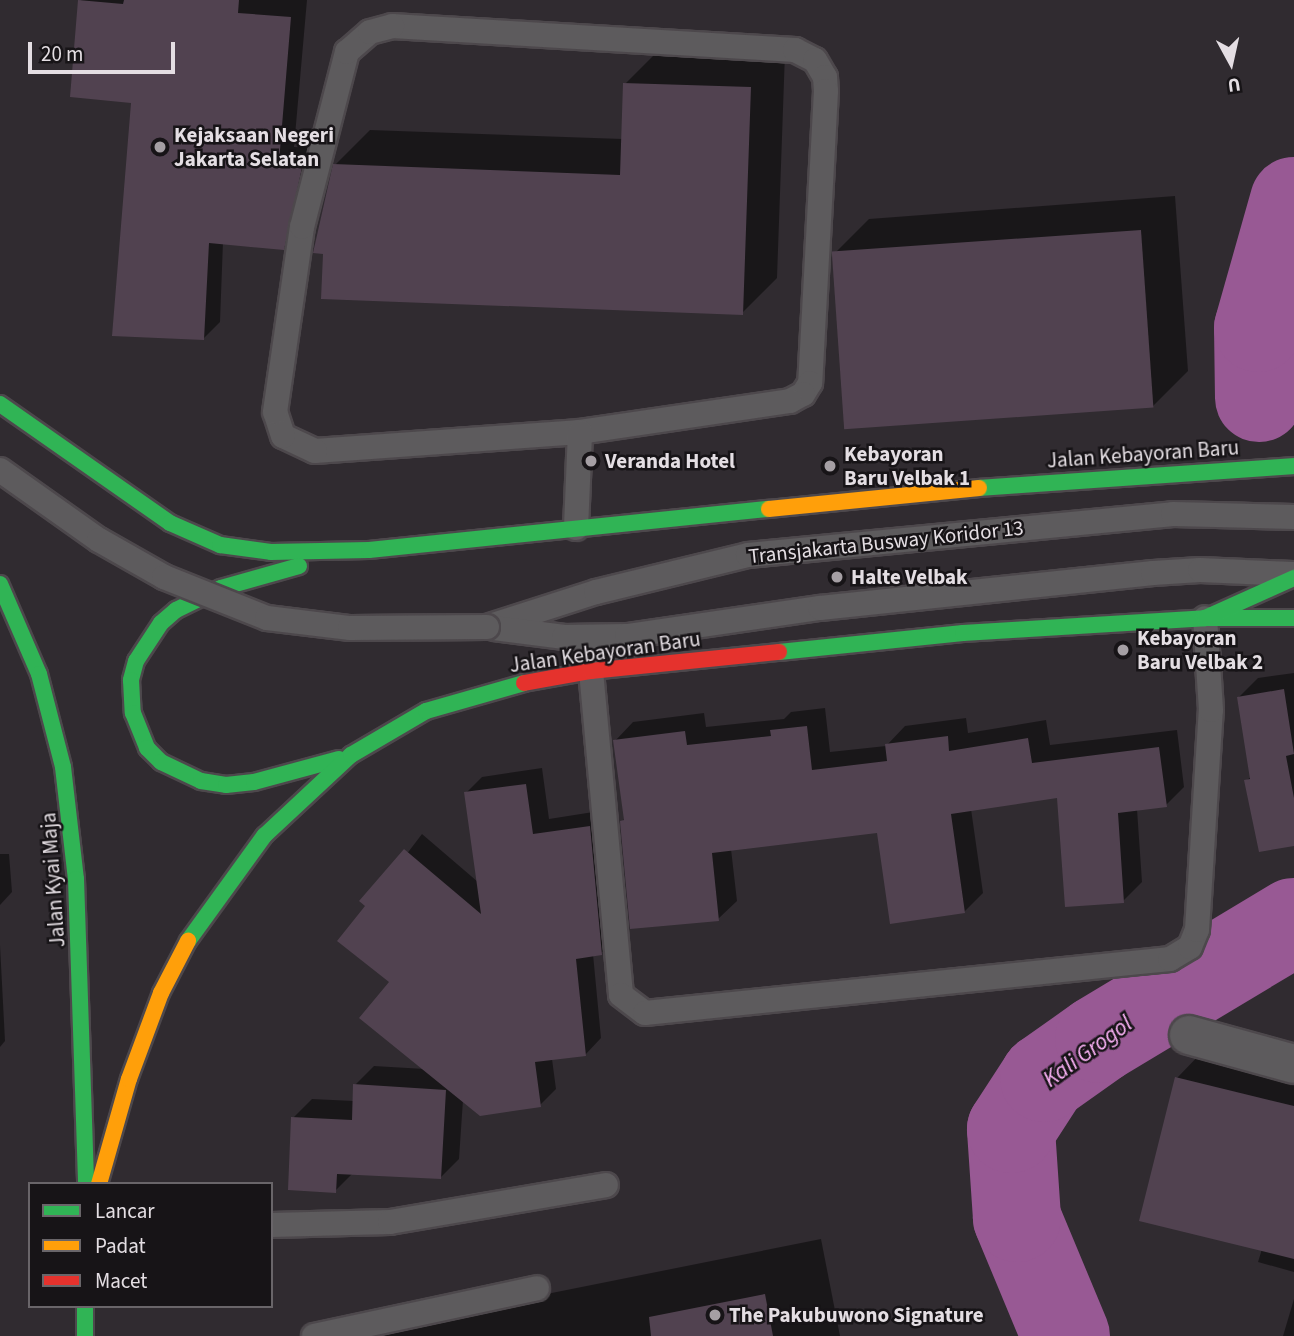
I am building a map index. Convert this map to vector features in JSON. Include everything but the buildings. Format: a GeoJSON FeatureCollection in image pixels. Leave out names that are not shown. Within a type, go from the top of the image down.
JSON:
{"type":"FeatureCollection","features":[{"type":"Feature","properties":{"kind":"main road"},"geometry":{"type":"LineString","coordinates":[[0,404],[148,509],[220,545],[271,552],[369,550]]}},
{"type":"Feature","properties":{"kind":"main road","name":"Jalan Kebayoran Baru"},"geometry":{"type":"LineString","coordinates":[[369,550],[1037,482],[1294,466]]}},
{"type":"Feature","properties":{"kind":"main road"},"geometry":{"type":"LineString","coordinates":[[351,755],[285,776],[226,785],[201,781],[161,762],[147,748],[133,713],[131,680],[144,645],[161,623],[197,598],[248,578],[369,550]]}},
{"type":"Feature","properties":{"kind":"main road","name":"Jalan Kebayoran Baru"},"geometry":{"type":"LineString","coordinates":[[100,1182],[129,1079],[177,955],[244,859],[351,755],[399,725],[463,697],[591,671],[963,634],[1205,618],[1294,576]]}},
{"type":"Feature","properties":{"kind":"main road","name":"Jalan Kyai Maja"},"geometry":{"type":"LineString","coordinates":[[0,584],[39,674],[63,766],[76,879],[86,1182]]}},
{"type":"Feature","properties":{"kind":"main road"},"geometry":{"type":"LineString","coordinates":[[1205,618],[1294,618]]}},
{"type":"Feature","properties":{"kind":"main road"},"geometry":{"type":"LineString","coordinates":[[85,1308],[85,1336]]}},
{"type":"Feature","properties":{"kind":"street"},"geometry":{"type":"LineString","coordinates":[[1189,1035],[1294,1064]]}},
{"type":"Feature","properties":{"kind":"lane"},"geometry":{"type":"LineString","coordinates":[[392,26],[795,50],[815,60],[825,77],[810,383],[790,401],[580,432],[315,451],[283,436],[275,412],[302,227],[347,52],[370,32],[392,26]]}},
{"type":"Feature","properties":{"kind":"lane"},"geometry":{"type":"LineString","coordinates":[[576,527],[580,432]]}},
{"type":"Feature","properties":{"kind":"lane","name":"Transjakarta Busway Koridor 13"},"geometry":{"type":"LineString","coordinates":[[0,470],[99,540],[164,577],[267,618],[350,628],[486,627],[564,637],[627,636],[820,608],[1153,573],[1200,570],[1294,576]]}},
{"type":"Feature","properties":{"kind":"lane","name":"Transjakarta Busway Koridor 13"},"geometry":{"type":"LineString","coordinates":[[486,627],[596,592],[748,555],[1173,514],[1294,517]]}},
{"type":"Feature","properties":{"kind":"lane"},"geometry":{"type":"LineString","coordinates":[[591,671],[621,995],[645,1013],[1170,960],[1189,947],[1197,930],[1211,710],[1205,618]]}},
{"type":"Feature","properties":{"kind":"lane"},"geometry":{"type":"LineString","coordinates":[[273,1224],[390,1222],[606,1185]]}},
{"type":"Feature","properties":{"kind":"lane"},"geometry":{"type":"LineString","coordinates":[[314,1336],[537,1289]]}},
{"type":"Feature","properties":{"kind":"waterway","name":"Kali Grogol"},"geometry":{"type":"LineString","coordinates":[[1259,398],[1258,328],[1294,201]]}},
{"type":"Feature","properties":{"kind":"waterway","name":"Kali Grogol"},"geometry":{"type":"LineString","coordinates":[[1066,1336],[1017,1218],[1011,1129],[1044,1078],[1099,1039],[1294,922]]}},
{"type":"Feature","properties":{"kind":"traffic: fast"},"geometry":{"type":"LineString","coordinates":[[0,404],[170,523],[220,545],[271,552],[369,550],[769,509]]}},
{"type":"Feature","properties":{"kind":"traffic: fast"},"geometry":{"type":"LineString","coordinates":[[979,488],[1294,466]]}},
{"type":"Feature","properties":{"kind":"traffic: fast"},"geometry":{"type":"LineString","coordinates":[[299,566],[221,588],[176,610],[161,623],[136,661],[131,680],[133,713],[147,748],[161,762],[201,781],[226,785],[254,782],[339,759]]}},
{"type":"Feature","properties":{"kind":"traffic: fast"},"geometry":{"type":"LineString","coordinates":[[779,652],[963,633],[1205,618],[1294,578]]}},
{"type":"Feature","properties":{"kind":"traffic: fast"},"geometry":{"type":"LineString","coordinates":[[0,584],[39,674],[63,767],[76,879],[86,1182]]}},
{"type":"Feature","properties":{"kind":"traffic: fast"},"geometry":{"type":"LineString","coordinates":[[1205,618],[1294,618]]}},
{"type":"Feature","properties":{"kind":"traffic: fast"},"geometry":{"type":"LineString","coordinates":[[188,941],[264,836],[351,755],[426,711],[524,683]]}},
{"type":"Feature","properties":{"kind":"traffic: fast"},"geometry":{"type":"LineString","coordinates":[[85,1308],[85,1336]]}},
{"type":"Feature","properties":{"kind":"traffic: slow"},"geometry":{"type":"LineString","coordinates":[[769,509],[979,488]]}},
{"type":"Feature","properties":{"kind":"traffic: slow"},"geometry":{"type":"LineString","coordinates":[[100,1182],[129,1079],[161,993],[188,941]]}},
{"type":"Feature","properties":{"kind":"traffic: jam"},"geometry":{"type":"LineString","coordinates":[[524,683],[591,671],[779,652]]}},
{"type":"Feature","properties":{"kind":"place","name":"Kejaksaan Negeri Jakarta Selatan"},"geometry":{"type":"Point","coordinates":[160,147]}},
{"type":"Feature","properties":{"kind":"place","name":"Veranda Hotel"},"geometry":{"type":"Point","coordinates":[591,461]}},
{"type":"Feature","properties":{"kind":"place","name":"Kebayoran Baru Velbak 1"},"geometry":{"type":"Point","coordinates":[830,466]}},
{"type":"Feature","properties":{"kind":"place","name":"Halte Velbak"},"geometry":{"type":"Point","coordinates":[837,577]}},
{"type":"Feature","properties":{"kind":"place","name":"Kebayoran Baru Velbak 2"},"geometry":{"type":"Point","coordinates":[1123,650]}},
{"type":"Feature","properties":{"kind":"place","name":"The Pakubuwono Signature"},"geometry":{"type":"Point","coordinates":[715,1315]}}]}
